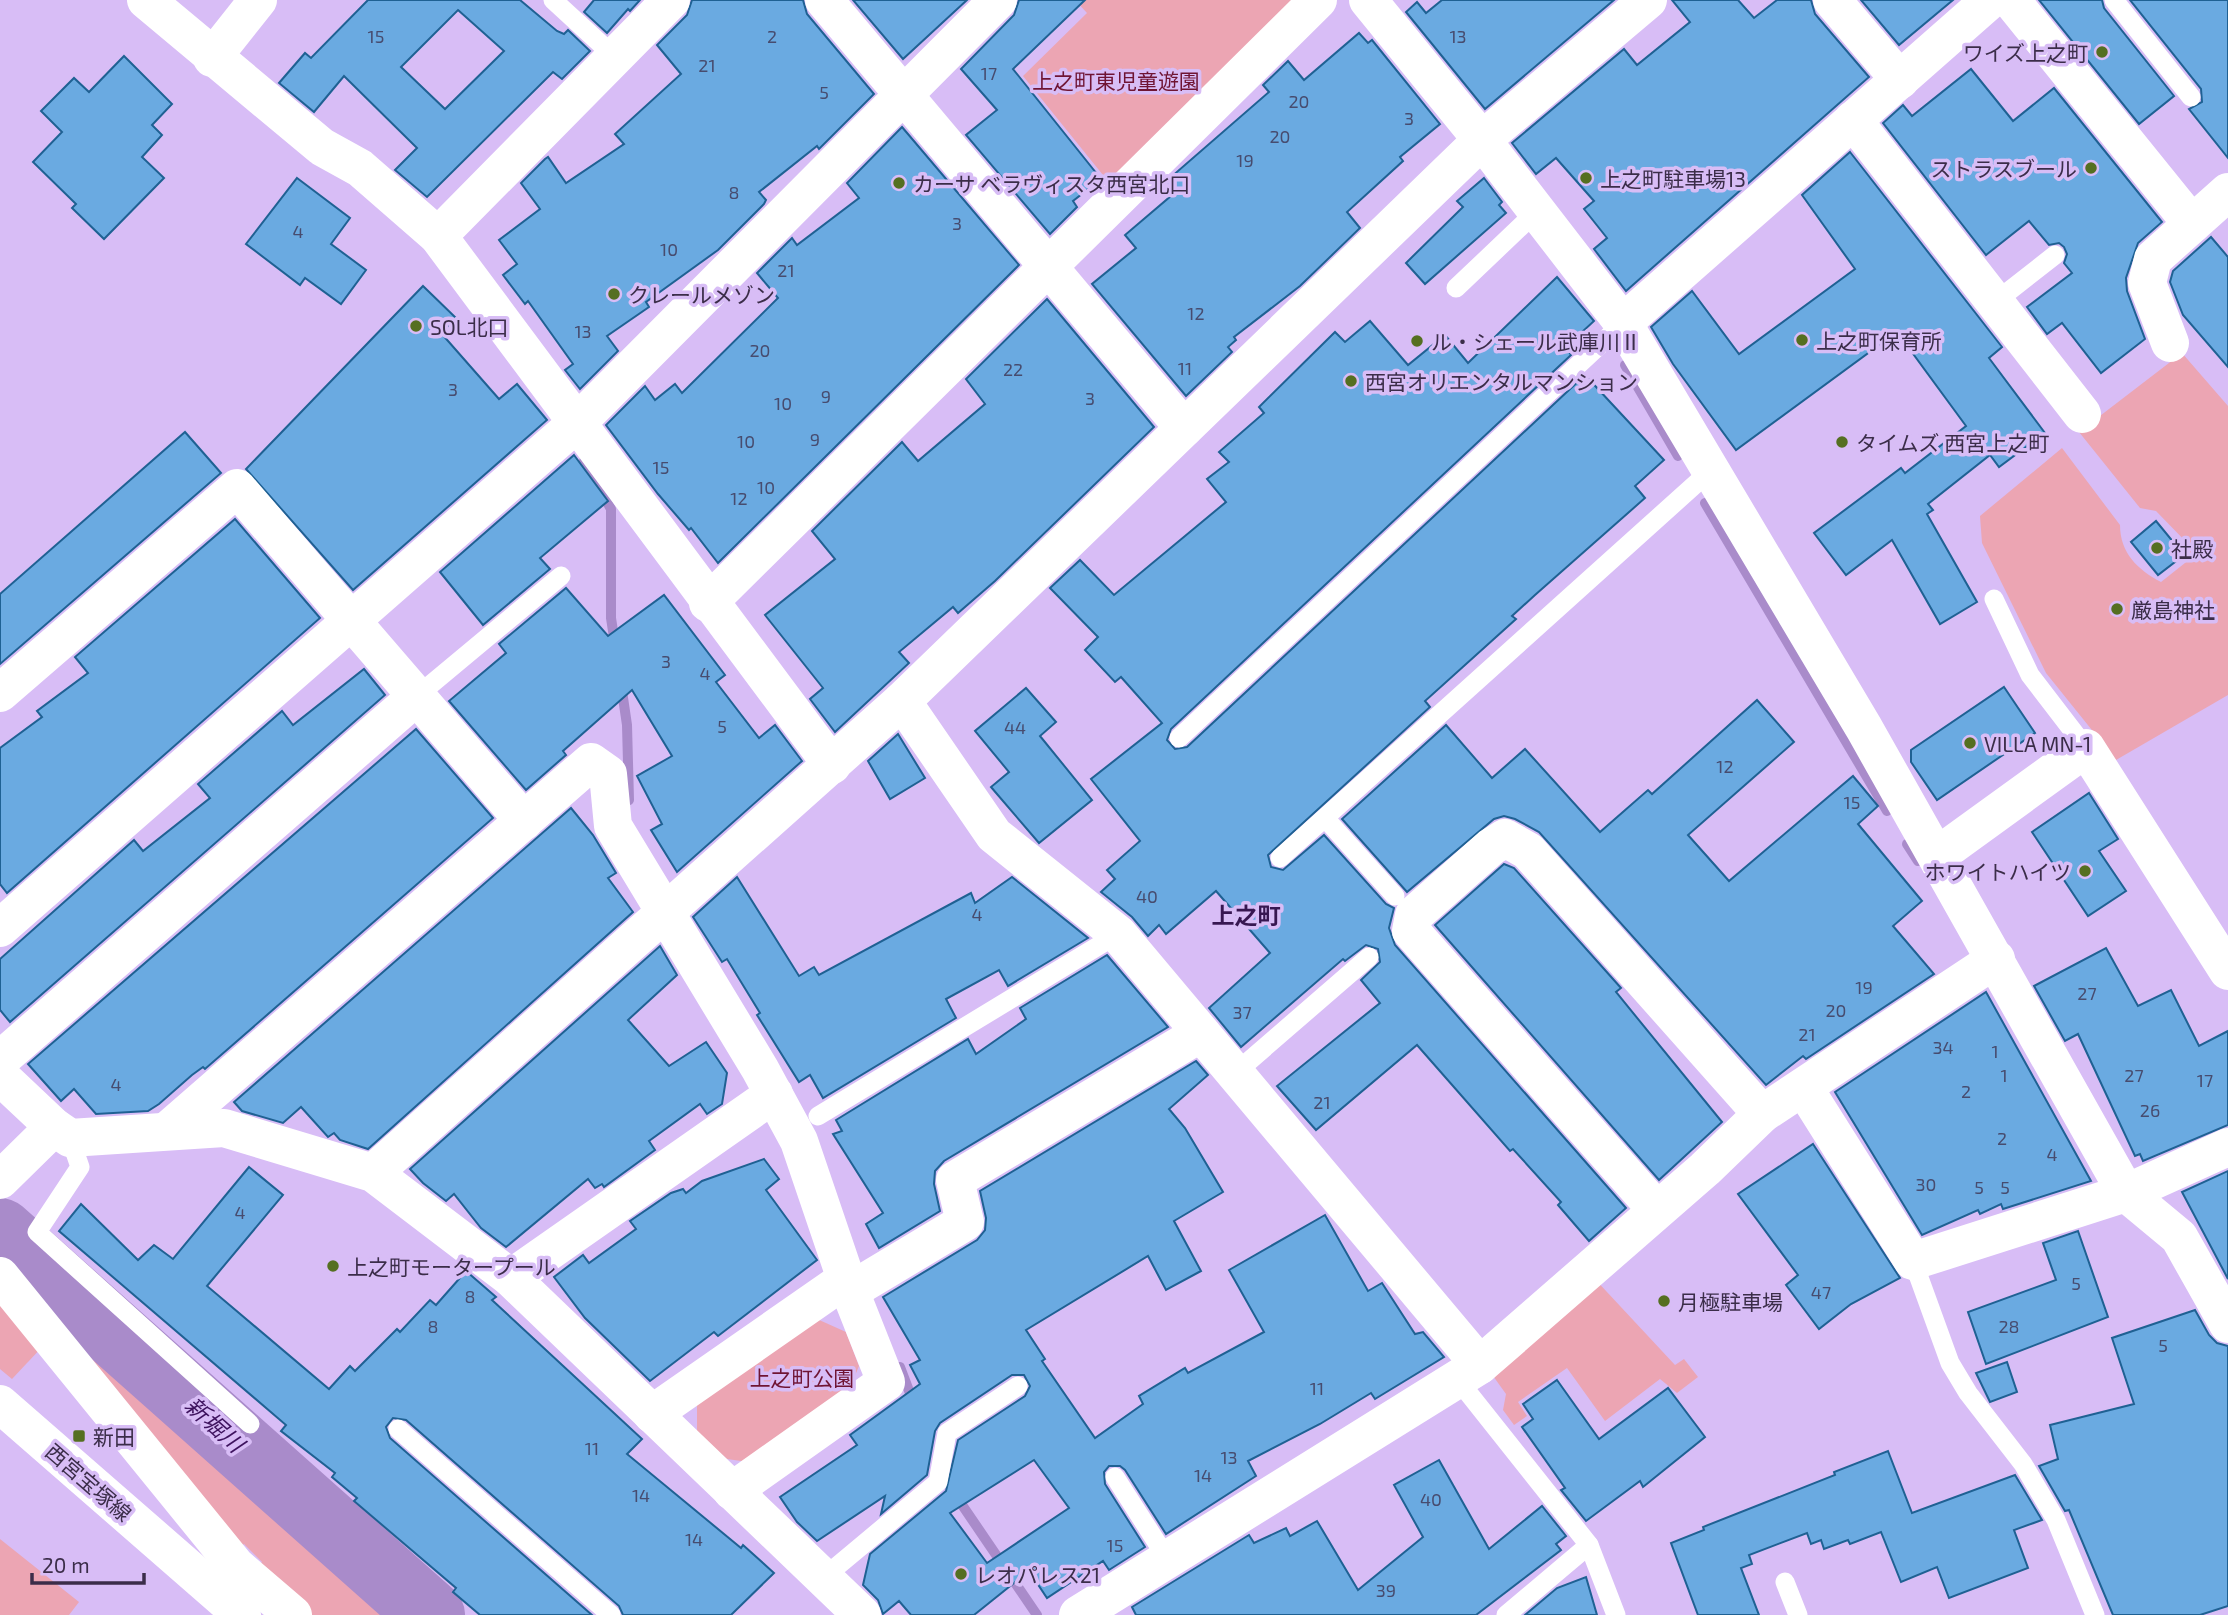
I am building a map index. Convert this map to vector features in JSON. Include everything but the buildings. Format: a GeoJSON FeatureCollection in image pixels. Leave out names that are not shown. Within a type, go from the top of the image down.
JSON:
{"type":"FeatureCollection","features":[{"type":"Feature","properties":{"kind":"street"},"geometry":{"type":"LineString","coordinates":[[146,0],[212,58],[322,147],[360,168],[438,236],[578,422],[708,603],[832,765]]}},
{"type":"Feature","properties":{"kind":"street"},"geometry":{"type":"LineString","coordinates":[[212,58],[258,0]]}},
{"type":"Feature","properties":{"kind":"street"},"geometry":{"type":"LineString","coordinates":[[438,236],[671,0]]}},
{"type":"Feature","properties":{"kind":"street"},"geometry":{"type":"LineString","coordinates":[[824,0],[1184,428]]}},
{"type":"Feature","properties":{"kind":"street"},"geometry":{"type":"LineString","coordinates":[[0,928],[578,422],[901,94],[998,0]]}},
{"type":"Feature","properties":{"kind":"street"},"geometry":{"type":"LineString","coordinates":[[708,603],[1318,0]]}},
{"type":"Feature","properties":{"kind":"street"},"geometry":{"type":"LineString","coordinates":[[1368,0],[1482,140],[1623,323],[1937,856],[2126,1193],[2179,1237],[2228,1324]]}},
{"type":"Feature","properties":{"kind":"street"},"geometry":{"type":"LineString","coordinates":[[373,1173],[832,765],[906,707],[1184,428],[1482,140],[1648,0]]}},
{"type":"Feature","properties":{"kind":"street"},"geometry":{"type":"LineString","coordinates":[[1832,0],[1900,80]]}},
{"type":"Feature","properties":{"kind":"street"},"geometry":{"type":"LineString","coordinates":[[1623,323],[1990,0]]}},
{"type":"Feature","properties":{"kind":"street"},"geometry":{"type":"LineString","coordinates":[[2011,0],[2192,224]]}},
{"type":"Feature","properties":{"kind":"street"},"geometry":{"type":"LineString","coordinates":[[1853,120],[2082,414]]}},
{"type":"Feature","properties":{"kind":"street"},"geometry":{"type":"LineString","coordinates":[[2170,343],[2147,283],[2153,259],[2228,192]]}},
{"type":"Feature","properties":{"kind":"street"},"geometry":{"type":"LineString","coordinates":[[0,692],[237,488],[524,821]]}},
{"type":"Feature","properties":{"kind":"street"},"geometry":{"type":"LineString","coordinates":[[0,1060],[417,696]]}},
{"type":"Feature","properties":{"kind":"street"},"geometry":{"type":"LineString","coordinates":[[906,707],[994,835],[1118,934],[1234,1074],[1469,1372]]}},
{"type":"Feature","properties":{"kind":"street"},"geometry":{"type":"LineString","coordinates":[[1937,856],[2086,748],[2228,971]]}},
{"type":"Feature","properties":{"kind":"street"},"geometry":{"type":"LineString","coordinates":[[168,1130],[591,762],[608,774],[613,825],[774,1094],[799,1141],[848,1285],[886,1382],[732,1491]]}},
{"type":"Feature","properties":{"kind":"street"},"geometry":{"type":"LineString","coordinates":[[1656,1209],[1411,931],[1414,915],[1423,906],[1505,838],[1528,851],[1762,1114]]}},
{"type":"Feature","properties":{"kind":"street"},"geometry":{"type":"LineString","coordinates":[[1078,1615],[1469,1372],[1705,1169],[1762,1114],[1996,959]]}},
{"type":"Feature","properties":{"kind":"street"},"geometry":{"type":"LineString","coordinates":[[652,1414],[848,1285],[965,1222],[955,1180],[1201,1033]]}},
{"type":"Feature","properties":{"kind":"street"},"geometry":{"type":"LineString","coordinates":[[0,1076],[62,1132]]}},
{"type":"Feature","properties":{"kind":"street"},"geometry":{"type":"LineString","coordinates":[[1804,1088],[1913,1261],[2126,1193],[2228,1147]]}},
{"type":"Feature","properties":{"kind":"street"},"geometry":{"type":"LineString","coordinates":[[511,1278],[774,1094]]}},
{"type":"Feature","properties":{"kind":"street"},"geometry":{"type":"LineString","coordinates":[[0,1180],[62,1132],[224,1128],[373,1173],[511,1278],[862,1615]]}},
{"type":"Feature","properties":{"kind":"street"},"geometry":{"type":"LineString","coordinates":[[0,1276],[231,1591],[293,1615]]}},
{"type":"Feature","properties":{"kind":"street","name":"西宮宝塚線"},"geometry":{"type":"LineString","coordinates":[[0,1404],[231,1591]]}},
{"type":"Feature","properties":{"kind":"lane"},"geometry":{"type":"LineString","coordinates":[[553,0],[615,57]]}},
{"type":"Feature","properties":{"kind":"lane"},"geometry":{"type":"LineString","coordinates":[[2114,0],[2191,97]]}},
{"type":"Feature","properties":{"kind":"lane"},"geometry":{"type":"LineString","coordinates":[[1456,288],[1537,211]]}},
{"type":"Feature","properties":{"kind":"lane"},"geometry":{"type":"LineString","coordinates":[[1995,302],[2055,255]]}},
{"type":"Feature","properties":{"kind":"lane"},"geometry":{"type":"LineString","coordinates":[[1179,738],[1623,323]]}},
{"type":"Feature","properties":{"kind":"lane"},"geometry":{"type":"LineString","coordinates":[[1280,858],[1710,471]]}},
{"type":"Feature","properties":{"kind":"lane"},"geometry":{"type":"LineString","coordinates":[[417,696],[561,576]]}},
{"type":"Feature","properties":{"kind":"lane"},"geometry":{"type":"LineString","coordinates":[[1994,599],[2030,675],[2086,748]]}},
{"type":"Feature","properties":{"kind":"lane"},"geometry":{"type":"LineString","coordinates":[[1325,818],[1395,896]]}},
{"type":"Feature","properties":{"kind":"lane"},"geometry":{"type":"LineString","coordinates":[[818,1116],[1118,934]]}},
{"type":"Feature","properties":{"kind":"lane"},"geometry":{"type":"LineString","coordinates":[[1234,1074],[1369,957]]}},
{"type":"Feature","properties":{"kind":"lane"},"geometry":{"type":"LineString","coordinates":[[62,1132],[80,1167],[37,1231],[250,1424]]}},
{"type":"Feature","properties":{"kind":"lane"},"geometry":{"type":"LineString","coordinates":[[1913,1261],[1951,1363],[1968,1393],[2023,1464],[2056,1520],[2095,1615]]}},
{"type":"Feature","properties":{"kind":"lane"},"geometry":{"type":"LineString","coordinates":[[1469,1372],[1589,1545],[1616,1615]]}},
{"type":"Feature","properties":{"kind":"lane"},"geometry":{"type":"LineString","coordinates":[[823,1578],[938,1482],[947,1433],[1018,1386]]}},
{"type":"Feature","properties":{"kind":"lane"},"geometry":{"type":"LineString","coordinates":[[398,1429],[611,1615]]}},
{"type":"Feature","properties":{"kind":"lane"},"geometry":{"type":"LineString","coordinates":[[1115,1477],[1168,1560]]}},
{"type":"Feature","properties":{"kind":"lane"},"geometry":{"type":"LineString","coordinates":[[1506,1615],[1589,1545]]}},
{"type":"Feature","properties":{"kind":"lane"},"geometry":{"type":"LineString","coordinates":[[1785,1582],[1798,1615]]}},
{"type":"Feature","properties":{"kind":"green space","name":"上之町東児童遊園"},"geometry":{"type":"Polygon","coordinates":[[[1075,0],[1298,0],[1111,185],[1023,76],[1087,13],[1075,0]]]}},
{"type":"Feature","properties":{"kind":"green space","name":"厳島神社"},"geometry":{"type":"Polygon","coordinates":[[[2182,353],[2228,406],[2228,695],[2116,760],[2046,673],[1982,543],[1980,516],[2062,448],[2120,525],[2123,544],[2138,566],[2161,582],[2190,559],[2190,546],[2156,511],[2140,508],[2079,432],[2182,353]]]}},
{"type":"Feature","properties":{"kind":"green space"},"geometry":{"type":"Polygon","coordinates":[[[1593,1277],[1675,1365],[1684,1359],[1698,1377],[1677,1393],[1660,1379],[1605,1421],[1567,1368],[1518,1402],[1527,1416],[1514,1425],[1503,1410],[1506,1394],[1488,1369],[1593,1277]]]}},
{"type":"Feature","properties":{"kind":"green space"},"geometry":{"type":"Polygon","coordinates":[[[0,1294],[43,1346],[12,1379],[0,1369],[0,1294]]]}},
{"type":"Feature","properties":{"kind":"green space","name":"上之町公園"},"geometry":{"type":"Polygon","coordinates":[[[817,1319],[846,1332],[859,1366],[849,1390],[748,1462],[727,1459],[697,1433],[697,1405],[817,1319]]]}},
{"type":"Feature","properties":{"kind":"green space"},"geometry":{"type":"Polygon","coordinates":[[[89,1336],[306,1533],[405,1615],[304,1615],[253,1571],[262,1562],[244,1544],[234,1553],[79,1349],[89,1336]]]}},
{"type":"Feature","properties":{"kind":"green space"},"geometry":{"type":"Polygon","coordinates":[[[0,1539],[79,1602],[69,1615],[0,1615],[0,1539]]]}},
{"type":"Feature","properties":{"kind":"waterway"},"geometry":{"type":"LineString","coordinates":[[1625,365],[1678,456]]}},
{"type":"Feature","properties":{"kind":"waterway"},"geometry":{"type":"LineString","coordinates":[[584,461],[611,509],[611,618],[615,644]]}},
{"type":"Feature","properties":{"kind":"waterway"},"geometry":{"type":"LineString","coordinates":[[1705,503],[1887,811]]}},
{"type":"Feature","properties":{"kind":"waterway"},"geometry":{"type":"LineString","coordinates":[[621,684],[627,725],[629,800]]}},
{"type":"Feature","properties":{"kind":"waterway"},"geometry":{"type":"LineString","coordinates":[[1907,844],[1918,861]]}},
{"type":"Feature","properties":{"kind":"waterway","name":"新堀川"},"geometry":{"type":"LineString","coordinates":[[0,1232],[431,1615]]}},
{"type":"Feature","properties":{"kind":"waterway"},"geometry":{"type":"LineString","coordinates":[[900,1367],[914,1404]]}},
{"type":"Feature","properties":{"kind":"waterway"},"geometry":{"type":"LineString","coordinates":[[956,1496],[1037,1615]]}},
{"type":"Feature","properties":{"kind":"place","name":"ワイズ上之町"},"geometry":{"type":"Point","coordinates":[2102,52]}},
{"type":"Feature","properties":{"kind":"place","name":"ストラスブール"},"geometry":{"type":"Point","coordinates":[2091,168]}},
{"type":"Feature","properties":{"kind":"place","name":"上之町駐車場13"},"geometry":{"type":"Point","coordinates":[1586,178]}},
{"type":"Feature","properties":{"kind":"place","name":"カーサ ベラヴィスタ西宮北口"},"geometry":{"type":"Point","coordinates":[899,183]}},
{"type":"Feature","properties":{"kind":"place","name":"クレールメゾン"},"geometry":{"type":"Point","coordinates":[614,294]}},
{"type":"Feature","properties":{"kind":"place","name":"SOL北口"},"geometry":{"type":"Point","coordinates":[416,326]}},
{"type":"Feature","properties":{"kind":"place","name":"上之町保育所"},"geometry":{"type":"Point","coordinates":[1802,340]}},
{"type":"Feature","properties":{"kind":"place","name":"ル・シェール武庫川Ⅱ"},"geometry":{"type":"Point","coordinates":[1417,341]}},
{"type":"Feature","properties":{"kind":"place","name":"西宮オリエンタルマンション"},"geometry":{"type":"Point","coordinates":[1351,381]}},
{"type":"Feature","properties":{"kind":"place","name":"タイムズ 西宮上之町"},"geometry":{"type":"Point","coordinates":[1842,442]}},
{"type":"Feature","properties":{"kind":"place","name":"社殿"},"geometry":{"type":"Point","coordinates":[2157,548]}},
{"type":"Feature","properties":{"kind":"place","name":"厳島神社"},"geometry":{"type":"Point","coordinates":[2117,609]}},
{"type":"Feature","properties":{"kind":"place","name":"VILLA MN-1"},"geometry":{"type":"Point","coordinates":[1970,743]}},
{"type":"Feature","properties":{"kind":"place","name":"ホワイトハイツ"},"geometry":{"type":"Point","coordinates":[2085,871]}},
{"type":"Feature","properties":{"kind":"place","name":"上之町モータープール"},"geometry":{"type":"Point","coordinates":[333,1266]}},
{"type":"Feature","properties":{"kind":"place","name":"月極駐車場"},"geometry":{"type":"Point","coordinates":[1664,1301]}},
{"type":"Feature","properties":{"kind":"place","name":"新田"},"geometry":{"type":"Point","coordinates":[79,1436]}},
{"type":"Feature","properties":{"kind":"place","name":"レオパレス21"},"geometry":{"type":"Point","coordinates":[961,1574]}},
{"type":"Feature","properties":{"kind":"district","name":"上之町"},"geometry":{"type":"Point","coordinates":[1246,915]}}]}
